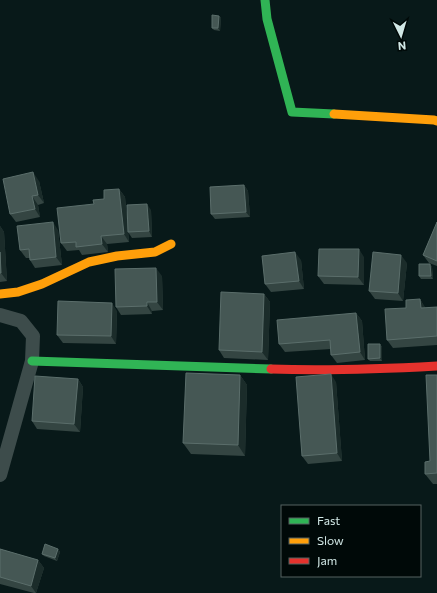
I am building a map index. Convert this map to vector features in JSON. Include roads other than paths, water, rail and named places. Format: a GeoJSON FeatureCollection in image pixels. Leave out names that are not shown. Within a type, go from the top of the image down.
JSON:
{"type":"FeatureCollection","features":[{"type":"Feature","properties":{"kind":"street"},"geometry":{"type":"LineString","coordinates":[[265,0],[267,19],[292,112],[427,119],[437,121]]}},
{"type":"Feature","properties":{"kind":"street"},"geometry":{"type":"LineString","coordinates":[[0,294],[18,292],[42,284],[88,262],[117,256],[155,252],[171,244]]}},
{"type":"Feature","properties":{"kind":"street"},"geometry":{"type":"LineString","coordinates":[[0,314],[21,321],[33,336],[32,361],[0,475]]}},
{"type":"Feature","properties":{"kind":"street"},"geometry":{"type":"LineString","coordinates":[[32,361],[307,370],[437,366]]}}]}
